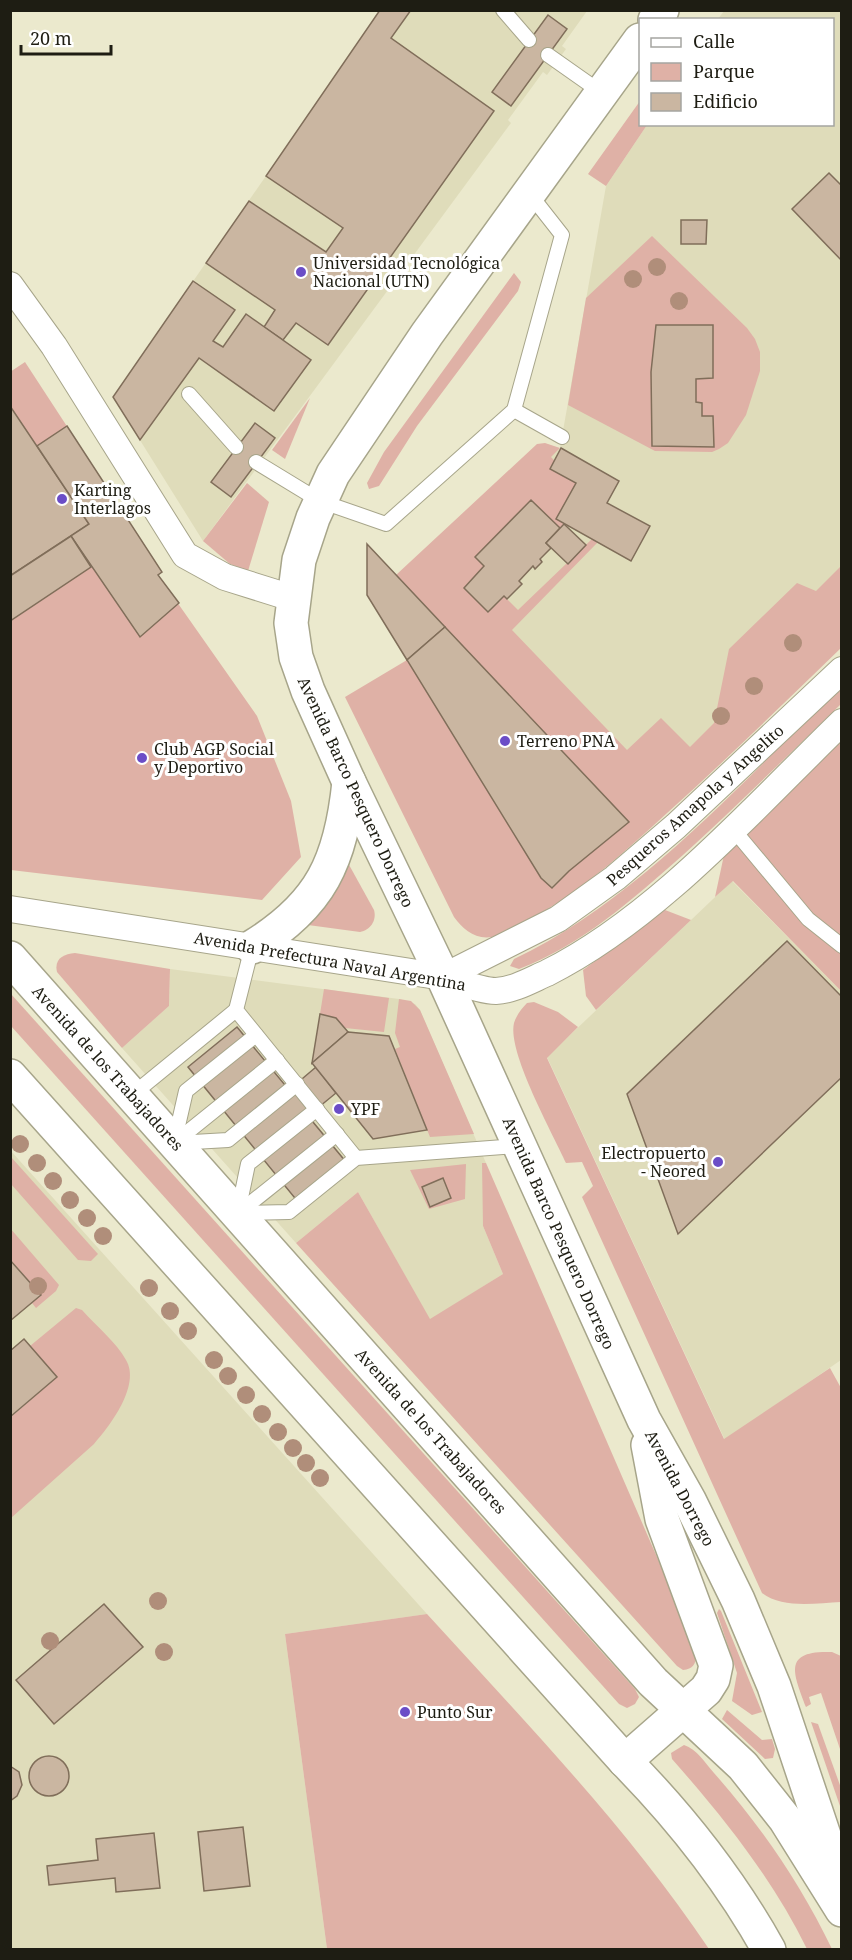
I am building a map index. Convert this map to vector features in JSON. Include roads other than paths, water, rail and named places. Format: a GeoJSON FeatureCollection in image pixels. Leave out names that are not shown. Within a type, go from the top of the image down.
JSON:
{"type":"FeatureCollection","features":[{"type":"Feature","properties":{"kind":"main road","name":"Avenida Barco Pesquero Dorrego"},"geometry":{"type":"LineString","coordinates":[[639,41],[373,412],[333,474],[320,501],[298,560],[291,623],[296,657],[308,691],[443,977],[644,1420]]}},
{"type":"Feature","properties":{"kind":"main road"},"geometry":{"type":"LineString","coordinates":[[252,947],[290,922],[319,887],[344,826],[349,782]]}},
{"type":"Feature","properties":{"kind":"main road","name":"Avenida de los Trabajadores"},"geometry":{"type":"LineString","coordinates":[[10,958],[653,1682],[743,1766],[785,1819],[842,1910]]}},
{"type":"Feature","properties":{"kind":"main road"},"geometry":{"type":"LineString","coordinates":[[10,1076],[625,1761],[671,1808],[752,1919],[769,1950]]}},
{"type":"Feature","properties":{"kind":"main road","name":"Avenida Dorrego"},"geometry":{"type":"LineString","coordinates":[[625,1761],[706,1690],[713,1678],[716,1665],[662,1519],[644,1420]]}},
{"type":"Feature","properties":{"kind":"main road","name":"Avenida Dorrego"},"geometry":{"type":"LineString","coordinates":[[644,1420],[689,1500],[738,1600],[774,1686],[842,1889]]}},
{"type":"Feature","properties":{"kind":"street"},"geometry":{"type":"LineString","coordinates":[[10,285],[54,346],[185,555],[225,577],[292,598]]}},
{"type":"Feature","properties":{"kind":"street","name":"Pesqueros Amapola y Angelito"},"geometry":{"type":"LineString","coordinates":[[443,977],[551,924],[615,878],[683,819],[842,670]]}},
{"type":"Feature","properties":{"kind":"street","name":"Avenida Prefectura Naval Argentina"},"geometry":{"type":"LineString","coordinates":[[10,909],[443,977],[495,991],[522,985],[574,959],[639,912],[733,828],[842,722]]}},
{"type":"Feature","properties":{"kind":"lane"},"geometry":{"type":"LineString","coordinates":[[503,10],[529,40]]}},
{"type":"Feature","properties":{"kind":"lane"},"geometry":{"type":"LineString","coordinates":[[548,55],[602,93]]}},
{"type":"Feature","properties":{"kind":"lane"},"geometry":{"type":"LineString","coordinates":[[256,462],[320,501],[386,524],[514,410],[562,235],[529,193]]}},
{"type":"Feature","properties":{"kind":"lane"},"geometry":{"type":"LineString","coordinates":[[189,394],[236,447]]}},
{"type":"Feature","properties":{"kind":"lane"},"geometry":{"type":"LineString","coordinates":[[514,410],[562,437]]}},
{"type":"Feature","properties":{"kind":"lane"},"geometry":{"type":"LineString","coordinates":[[733,828],[808,918],[842,946]]}},
{"type":"Feature","properties":{"kind":"lane"},"geometry":{"type":"LineString","coordinates":[[132,1095],[236,1010],[252,947]]}},
{"type":"Feature","properties":{"kind":"lane"},"geometry":{"type":"LineString","coordinates":[[236,1010],[356,1158]]}},
{"type":"Feature","properties":{"kind":"lane"},"geometry":{"type":"LineString","coordinates":[[174,1143],[186,1091],[256,1035]]}},
{"type":"Feature","properties":{"kind":"lane"},"geometry":{"type":"LineString","coordinates":[[174,1143],[277,1060]]}},
{"type":"Feature","properties":{"kind":"lane"},"geometry":{"type":"LineString","coordinates":[[174,1143],[228,1140],[297,1084]]}},
{"type":"Feature","properties":{"kind":"lane"},"geometry":{"type":"LineString","coordinates":[[237,1214],[248,1164],[317,1109]]}},
{"type":"Feature","properties":{"kind":"lane"},"geometry":{"type":"LineString","coordinates":[[237,1214],[337,1134]]}},
{"type":"Feature","properties":{"kind":"lane"},"geometry":{"type":"LineString","coordinates":[[237,1214],[289,1212],[356,1158],[519,1146]]}},
{"type":"Feature","properties":{"kind":"place","name":"Universidad Tecnológica Nacional (UTN)"},"geometry":{"type":"Point","coordinates":[301,272]}},
{"type":"Feature","properties":{"kind":"place","name":"Karting Interlagos"},"geometry":{"type":"Point","coordinates":[62,499]}},
{"type":"Feature","properties":{"kind":"place","name":"Terreno PNA"},"geometry":{"type":"Point","coordinates":[505,741]}},
{"type":"Feature","properties":{"kind":"place","name":"Club AGP Social y Deportivo"},"geometry":{"type":"Point","coordinates":[142,758]}},
{"type":"Feature","properties":{"kind":"place","name":"YPF"},"geometry":{"type":"Point","coordinates":[339,1109]}},
{"type":"Feature","properties":{"kind":"place","name":"Electropuerto - Neored"},"geometry":{"type":"Point","coordinates":[718,1162]}},
{"type":"Feature","properties":{"kind":"place","name":"Punto Sur"},"geometry":{"type":"Point","coordinates":[405,1712]}}]}
